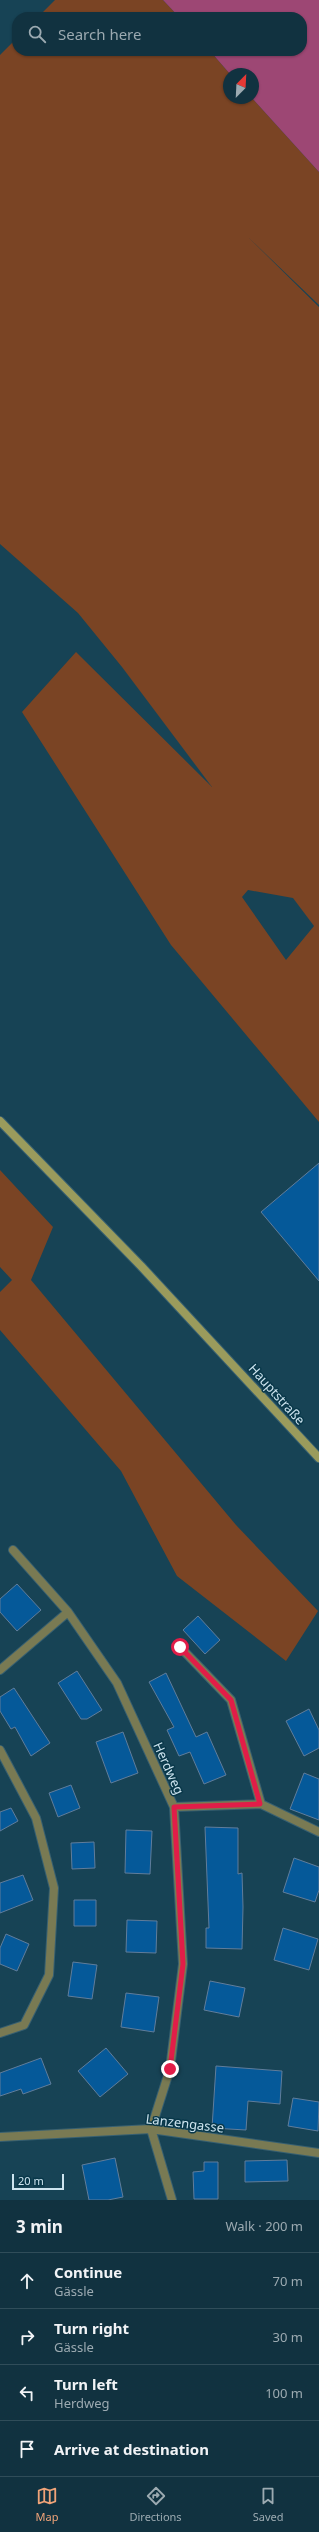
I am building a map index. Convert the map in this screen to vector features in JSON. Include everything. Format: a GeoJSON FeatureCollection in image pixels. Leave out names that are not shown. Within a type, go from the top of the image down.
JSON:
{"type":"FeatureCollection","features":[{"type":"Feature","properties":{"kind":"main road","name":"Hauptstraße"},"geometry":{"type":"LineString","coordinates":[[0,1121],[233,1363],[319,1458]]}},
{"type":"Feature","properties":{"kind":"street","name":"Herdweg"},"geometry":{"type":"LineString","coordinates":[[12,1550],[68,1612],[118,1683],[174,1807],[183,1964],[170,2069],[151,2129]]}},
{"type":"Feature","properties":{"kind":"street"},"geometry":{"type":"LineString","coordinates":[[0,1670],[68,1612]]}},
{"type":"Feature","properties":{"kind":"street"},"geometry":{"type":"LineString","coordinates":[[180,1647],[231,1700],[260,1804]]}},
{"type":"Feature","properties":{"kind":"street"},"geometry":{"type":"LineString","coordinates":[[0,1750],[36,1818],[54,1888],[49,1975],[24,2025],[0,2033]]}},
{"type":"Feature","properties":{"kind":"street"},"geometry":{"type":"LineString","coordinates":[[174,1807],[260,1804],[319,1832]]}},
{"type":"Feature","properties":{"kind":"street"},"geometry":{"type":"LineString","coordinates":[[151,2129],[172,2200]]}},
{"type":"Feature","properties":{"kind":"street","name":"Lanzengasse"},"geometry":{"type":"LineString","coordinates":[[0,2137],[151,2129],[319,2153]]}},
{"type":"Feature","properties":{"kind":"shaded area"},"geometry":{"type":"Polygon","coordinates":[[[55,0],[163,0],[174,12],[43,12],[55,0]]]}},
{"type":"Feature","properties":{"kind":"shaded area"},"geometry":{"type":"Polygon","coordinates":[[[163,0],[319,0],[319,172],[257,104],[259,104],[259,68],[225,68],[214,56],[307,56],[307,12],[174,12],[163,0]]]}},
{"type":"Feature","properties":{"kind":"shaded area"},"geometry":{"type":"Polygon","coordinates":[[[12,43],[12,56],[214,56],[225,68],[223,68],[223,104],[257,104],[319,172],[319,305],[248,237],[319,307],[319,1122],[171,945],[22,712],[76,652],[212,787],[122,667],[78,613],[0,544],[0,55],[12,43]],[[248,890],[242,897],[286,960],[314,926],[293,898],[248,890]]]}},
{"type":"Feature","properties":{"kind":"shaded area"},"geometry":{"type":"Polygon","coordinates":[[[0,1170],[53,1227],[31,1280],[236,1525],[318,1611],[286,1661],[177,1576],[121,1471],[0,1330],[0,1292],[12,1280],[0,1267],[0,1170]]]}},
{"type":"Feature","properties":{"kind":"building"},"geometry":{"type":"Polygon","coordinates":[[[319,1163],[319,1281],[261,1212],[319,1163]]]}},
{"type":"Feature","properties":{"kind":"building"},"geometry":{"type":"Polygon","coordinates":[[[17,1584],[41,1610],[17,1631],[0,1612],[0,1599],[17,1584]]]}},
{"type":"Feature","properties":{"kind":"building"},"geometry":{"type":"Polygon","coordinates":[[[198,1616],[220,1640],[205,1654],[183,1630],[198,1616]]]}},
{"type":"Feature","properties":{"kind":"building"},"geometry":{"type":"Polygon","coordinates":[[[77,1671],[102,1710],[87,1719],[81,1719],[58,1683],[77,1671]]]}},
{"type":"Feature","properties":{"kind":"building"},"geometry":{"type":"Polygon","coordinates":[[[166,1673],[196,1737],[207,1732],[226,1775],[204,1784],[190,1752],[179,1756],[167,1730],[174,1727],[149,1682],[166,1673]]]}},
{"type":"Feature","properties":{"kind":"building"},"geometry":{"type":"Polygon","coordinates":[[[14,1688],[50,1743],[31,1756],[15,1727],[11,1729],[0,1711],[0,1697],[14,1688]]]}},
{"type":"Feature","properties":{"kind":"building"},"geometry":{"type":"Polygon","coordinates":[[[309,1709],[319,1730],[319,1748],[304,1756],[286,1721],[309,1709]]]}},
{"type":"Feature","properties":{"kind":"building"},"geometry":{"type":"Polygon","coordinates":[[[123,1732],[138,1773],[111,1783],[96,1742],[123,1732]]]}},
{"type":"Feature","properties":{"kind":"building"},"geometry":{"type":"Polygon","coordinates":[[[304,1773],[319,1779],[319,1820],[290,1809],[304,1773]]]}},
{"type":"Feature","properties":{"kind":"building"},"geometry":{"type":"Polygon","coordinates":[[[71,1785],[80,1808],[58,1817],[49,1793],[71,1785]]]}},
{"type":"Feature","properties":{"kind":"building"},"geometry":{"type":"Polygon","coordinates":[[[11,1808],[18,1821],[0,1831],[0,1812],[11,1808]]]}},
{"type":"Feature","properties":{"kind":"building"},"geometry":{"type":"Polygon","coordinates":[[[205,1827],[238,1828],[238,1874],[242,1873],[242,1949],[206,1948],[206,1928],[209,1928],[205,1827]]]}},
{"type":"Feature","properties":{"kind":"building"},"geometry":{"type":"Polygon","coordinates":[[[126,1830],[152,1831],[150,1874],[125,1873],[126,1830]]]}},
{"type":"Feature","properties":{"kind":"building"},"geometry":{"type":"Polygon","coordinates":[[[94,1842],[95,1868],[72,1869],[71,1843],[94,1842]]]}},
{"type":"Feature","properties":{"kind":"building"},"geometry":{"type":"Polygon","coordinates":[[[294,1858],[319,1867],[319,1890],[315,1902],[283,1892],[294,1858]]]}},
{"type":"Feature","properties":{"kind":"building"},"geometry":{"type":"Polygon","coordinates":[[[23,1875],[33,1900],[0,1913],[0,1883],[23,1875]]]}},
{"type":"Feature","properties":{"kind":"building"},"geometry":{"type":"Polygon","coordinates":[[[74,1900],[96,1900],[96,1926],[74,1926],[74,1900]]]}},
{"type":"Feature","properties":{"kind":"building"},"geometry":{"type":"Polygon","coordinates":[[[127,1920],[157,1921],[156,1953],[126,1952],[127,1920]]]}},
{"type":"Feature","properties":{"kind":"building"},"geometry":{"type":"Polygon","coordinates":[[[283,1928],[318,1939],[309,1970],[274,1960],[283,1928]]]}},
{"type":"Feature","properties":{"kind":"building"},"geometry":{"type":"Polygon","coordinates":[[[6,1934],[29,1944],[17,1971],[0,1964],[0,1948],[6,1934]]]}},
{"type":"Feature","properties":{"kind":"building"},"geometry":{"type":"Polygon","coordinates":[[[73,1962],[97,1965],[92,1999],[68,1996],[73,1962]]]}},
{"type":"Feature","properties":{"kind":"building"},"geometry":{"type":"Polygon","coordinates":[[[210,1981],[245,1988],[239,2017],[204,2010],[210,1981]]]}},
{"type":"Feature","properties":{"kind":"building"},"geometry":{"type":"Polygon","coordinates":[[[126,1993],[159,1997],[154,2032],[121,2027],[126,1993]]]}},
{"type":"Feature","properties":{"kind":"building"},"geometry":{"type":"Polygon","coordinates":[[[106,2048],[128,2074],[100,2097],[78,2071],[106,2048]]]}},
{"type":"Feature","properties":{"kind":"building"},"geometry":{"type":"Polygon","coordinates":[[[41,2058],[51,2084],[23,2094],[21,2089],[0,2096],[0,2073],[41,2058]]]}},
{"type":"Feature","properties":{"kind":"building"},"geometry":{"type":"Polygon","coordinates":[[[216,2066],[282,2071],[280,2104],[248,2101],[246,2130],[212,2128],[216,2066]]]}},
{"type":"Feature","properties":{"kind":"building"},"geometry":{"type":"Polygon","coordinates":[[[293,2098],[319,2102],[318,2131],[288,2126],[293,2098]]]}},
{"type":"Feature","properties":{"kind":"building"},"geometry":{"type":"Polygon","coordinates":[[[115,2158],[123,2197],[108,2200],[89,2200],[82,2165],[115,2158]]]}},
{"type":"Feature","properties":{"kind":"building"},"geometry":{"type":"Polygon","coordinates":[[[287,2160],[288,2181],[245,2182],[245,2161],[287,2160]]]}},
{"type":"Feature","properties":{"kind":"building"},"geometry":{"type":"Polygon","coordinates":[[[204,2162],[218,2162],[218,2199],[194,2199],[193,2172],[204,2171],[204,2162]]]}},
{"type":"Feature","properties":{"kind":"route"},"geometry":{"type":"LineString","coordinates":[[170,2069],[183,1964],[174,1807],[260,1804],[231,1700],[180,1647]]}}]}
